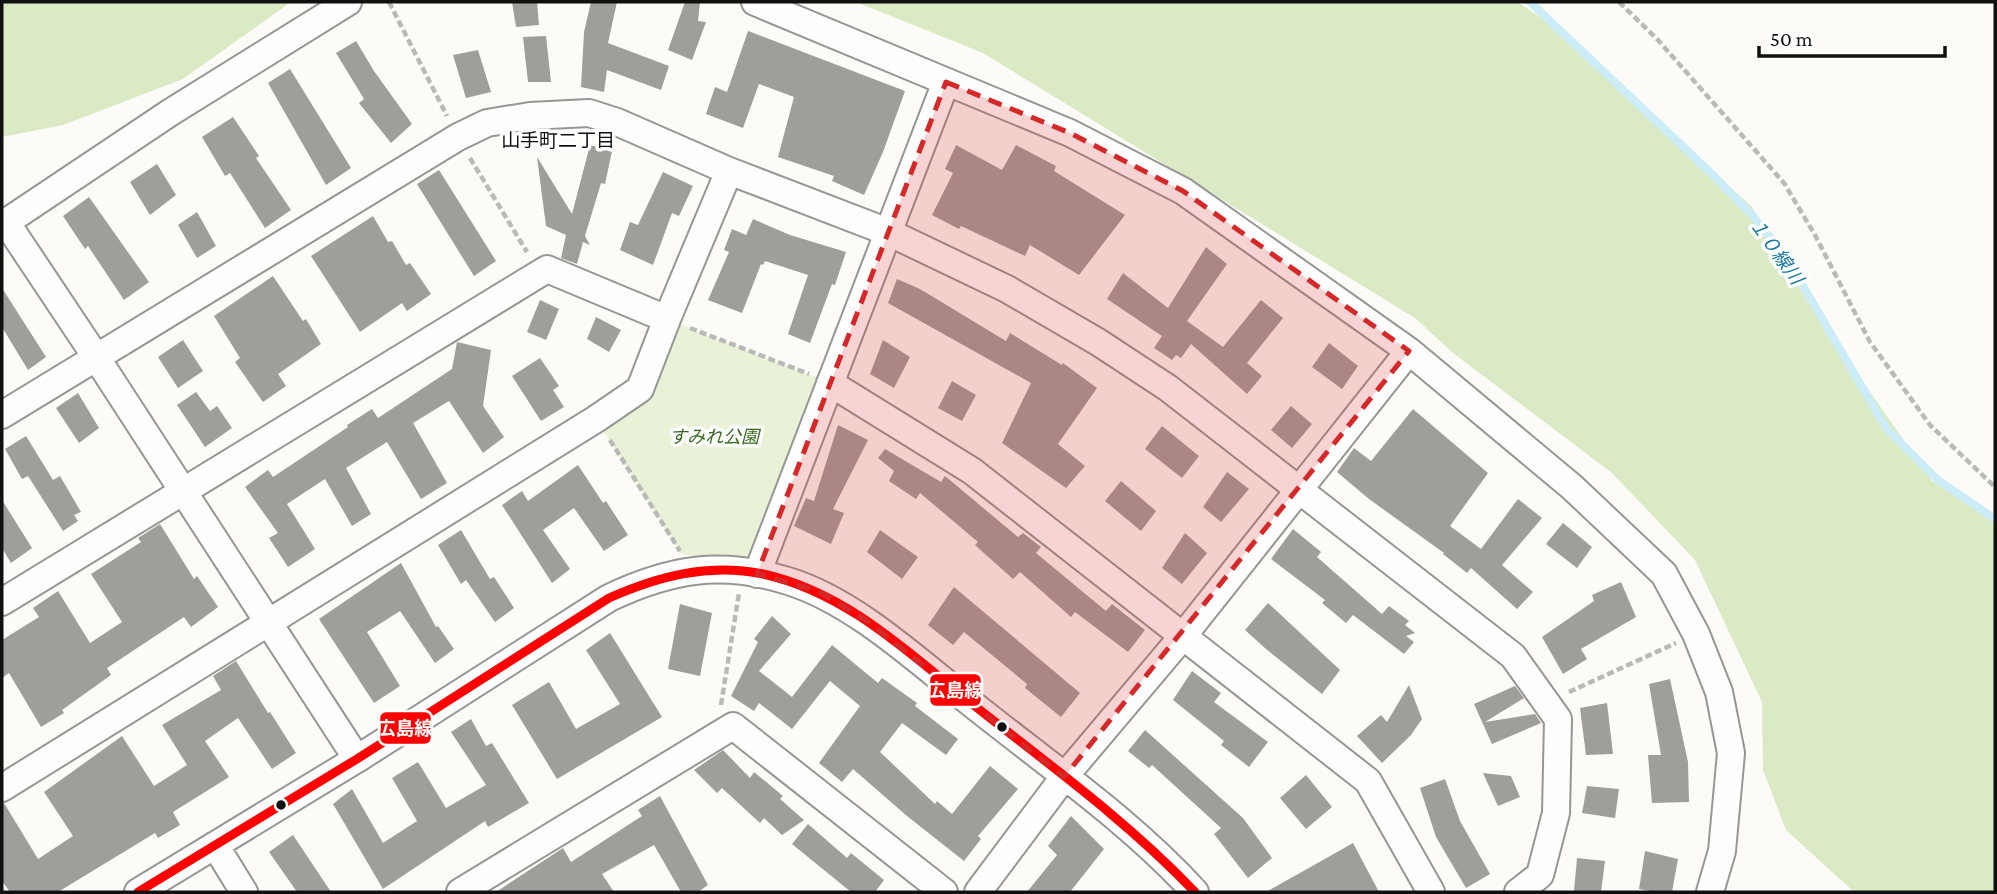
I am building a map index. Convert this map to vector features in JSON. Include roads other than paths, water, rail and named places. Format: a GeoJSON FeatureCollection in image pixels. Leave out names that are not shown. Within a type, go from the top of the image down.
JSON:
{"type":"FeatureCollection","features":[{"type":"Feature","properties":{"kind":"street"},"geometry":{"type":"LineString","coordinates":[[348,2],[171,112],[4,223],[96,357],[357,759]]}},
{"type":"Feature","properties":{"kind":"street"},"geometry":{"type":"LineString","coordinates":[[755,2],[1070,133],[1183,191],[1409,351],[1572,487],[1664,574],[1696,634],[1719,692],[1731,753],[1722,851],[1710,892]]}},
{"type":"Feature","properties":{"kind":"street"},"geometry":{"type":"LineString","coordinates":[[749,573],[830,383],[946,82]]}},
{"type":"Feature","properties":{"kind":"street"},"geometry":{"type":"LineString","coordinates":[[2,415],[458,137],[487,123],[530,116],[589,113],[617,122],[729,171],[888,232],[1007,289],[1098,342],[1168,387],[1513,656],[1558,719],[1556,813],[1540,875],[1518,892]]}},
{"type":"Feature","properties":{"kind":"street"},"geometry":{"type":"LineString","coordinates":[[2,788],[596,419],[640,388],[729,171]]}},
{"type":"Feature","properties":{"kind":"street"},"geometry":{"type":"LineString","coordinates":[[2,602],[547,269],[667,319]]}},
{"type":"Feature","properties":{"kind":"street"},"geometry":{"type":"LineString","coordinates":[[978,892],[1064,777],[1183,636],[1409,351]]}},
{"type":"Feature","properties":{"kind":"street"},"geometry":{"type":"LineString","coordinates":[[830,383],[972,471],[1368,781],[1432,892]]}},
{"type":"Feature","properties":{"kind":"street"},"geometry":{"type":"LineString","coordinates":[[138,892],[357,759],[609,598],[645,581],[692,569],[749,573],[786,580],[818,591],[867,621],[1164,858],[1195,892]]}},
{"type":"Feature","properties":{"kind":"street"},"geometry":{"type":"LineString","coordinates":[[460,892],[733,726],[944,892]]}},
{"type":"Feature","properties":{"kind":"street"},"geometry":{"type":"LineString","coordinates":[[215,845],[244,892]]}},
{"type":"Feature","properties":{"kind":"waterway","name":"１０線川"},"geometry":{"type":"LineString","coordinates":[[1530,2],[1752,215],[1785,255],[1886,428],[1938,480],[1995,519]]}},
{"type":"Feature","properties":{"kind":"district","name":"山手町二丁目"},"geometry":{"type":"Point","coordinates":[558,140]}},
{"type":"Feature","properties":{"kind":"park label","name":"すみれ公園"},"geometry":{"type":"Point","coordinates":[714,437]}}]}
